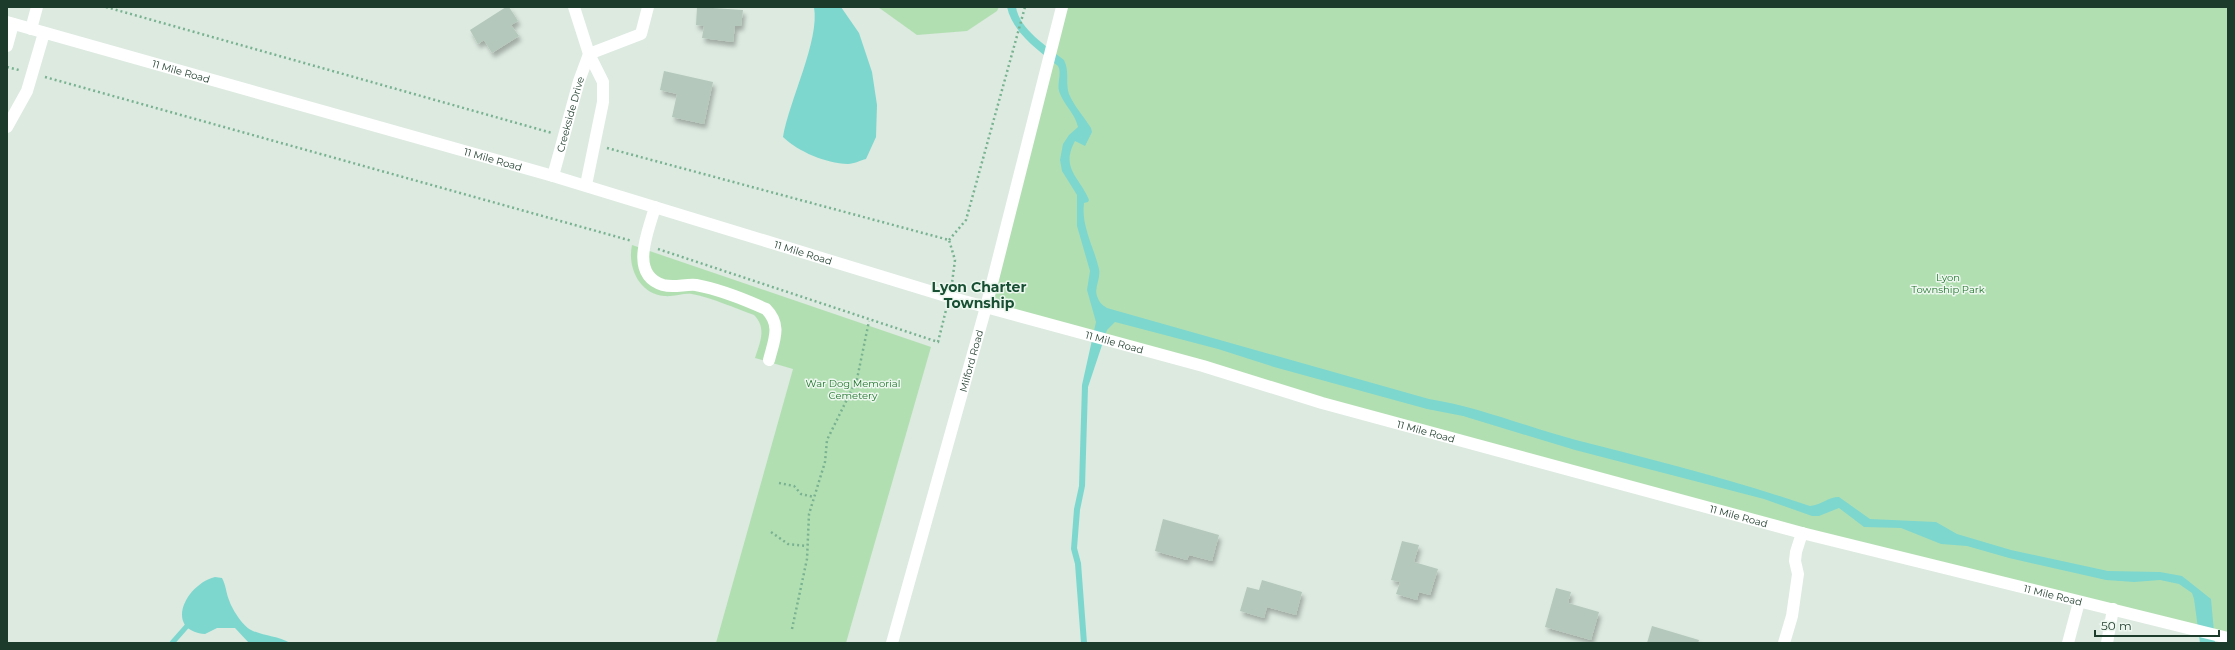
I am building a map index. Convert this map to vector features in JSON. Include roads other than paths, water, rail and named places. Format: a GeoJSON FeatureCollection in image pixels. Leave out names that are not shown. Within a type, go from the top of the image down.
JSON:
{"type":"FeatureCollection","features":[{"type":"Feature","properties":{"kind":"street"},"geometry":{"type":"LineString","coordinates":[[30,29],[37,7]]}},
{"type":"Feature","properties":{"kind":"street","name":"Creekside Drive"},"geometry":{"type":"LineString","coordinates":[[574,7],[590,54],[603,82],[603,102],[586,185]]}},
{"type":"Feature","properties":{"kind":"street"},"geometry":{"type":"LineString","coordinates":[[590,54],[641,34],[648,7]]}},
{"type":"Feature","properties":{"kind":"street","name":"Milford Road"},"geometry":{"type":"LineString","coordinates":[[892,643],[986,307],[1062,7]]}},
{"type":"Feature","properties":{"kind":"street"},"geometry":{"type":"LineString","coordinates":[[7,46],[10,23]]}},
{"type":"Feature","properties":{"kind":"street","name":"11 Mile Road"},"geometry":{"type":"LineString","coordinates":[[10,23],[586,185],[986,307],[1203,366],[1322,403],[1802,533],[2225,637]]}},
{"type":"Feature","properties":{"kind":"street"},"geometry":{"type":"LineString","coordinates":[[7,127],[27,91],[44,32]]}},
{"type":"Feature","properties":{"kind":"street","name":"Creekside Drive"},"geometry":{"type":"LineString","coordinates":[[554,176],[579,81],[590,54]]}},
{"type":"Feature","properties":{"kind":"street"},"geometry":{"type":"LineString","coordinates":[[655,207],[642,254],[647,273],[654,281],[664,285],[698,286],[766,309],[773,316],[776,324],[776,333],[769,360]]}},
{"type":"Feature","properties":{"kind":"street"},"geometry":{"type":"LineString","coordinates":[[1784,643],[1792,616],[1798,574],[1795,561],[1796,552],[1802,533]]}},
{"type":"Feature","properties":{"kind":"street"},"geometry":{"type":"LineString","coordinates":[[2068,643],[2079,602]]}},
{"type":"Feature","properties":{"kind":"street"},"geometry":{"type":"LineString","coordinates":[[2107,643],[2113,609]]}},
{"type":"Feature","properties":{"kind":"water"},"geometry":{"type":"Polygon","coordinates":[[[814,7],[841,7],[859,33],[872,72],[877,105],[876,137],[866,159],[853,163],[839,163],[813,156],[783,137],[786,122],[813,36],[815,21],[814,7]]]}},
{"type":"Feature","properties":{"kind":"water"},"geometry":{"type":"Polygon","coordinates":[[[1007,7],[1016,7],[1018,15],[1028,30],[1064,60],[1067,69],[1067,85],[1069,94],[1091,128],[1092,132],[1085,146],[1075,141],[1071,151],[1070,166],[1089,200],[1088,202],[1084,203],[1084,220],[1099,269],[1096,293],[1100,302],[1107,308],[1429,399],[1485,412],[1576,440],[1723,479],[1810,506],[1831,498],[1839,497],[1870,519],[1936,522],[1957,534],[2011,550],[2108,571],[2160,572],[2182,576],[2211,599],[2215,643],[2200,643],[2192,593],[2179,584],[2160,580],[2134,582],[2106,580],[2009,558],[1967,546],[1941,544],[1901,528],[1864,527],[1839,508],[1819,516],[1812,516],[1764,499],[1575,450],[1463,416],[1427,409],[1274,367],[1218,349],[1115,322],[1107,330],[1088,387],[1085,486],[1080,510],[1077,548],[1081,563],[1087,643],[1081,643],[1075,564],[1071,549],[1074,509],[1079,486],[1082,385],[1096,322],[1087,290],[1090,271],[1077,226],[1077,195],[1062,171],[1060,160],[1063,144],[1069,135],[1078,127],[1059,91],[1060,72],[1058,66],[1020,33],[1010,16],[1007,7]]]}},
{"type":"Feature","properties":{"kind":"water"},"geometry":{"type":"Polygon","coordinates":[[[215,577],[222,578],[232,608],[248,628],[290,643],[249,643],[235,628],[217,628],[205,634],[192,631],[185,624],[182,616],[183,607],[195,588],[205,581],[215,577]]]}},
{"type":"Feature","properties":{"kind":"waterway"},"geometry":{"type":"LineString","coordinates":[[172,643],[187,626]]}},
{"type":"Feature","properties":{"kind":"district","name":"Lyon Charter Township"},"geometry":{"type":"Point","coordinates":[979,296]}},
{"type":"Feature","properties":{"kind":"park label","name":"Lyon Township Park"},"geometry":{"type":"Point","coordinates":[1948,282]}},
{"type":"Feature","properties":{"kind":"park label","name":"War Dog Memorial Cemetery"},"geometry":{"type":"Point","coordinates":[853,388]}}]}
